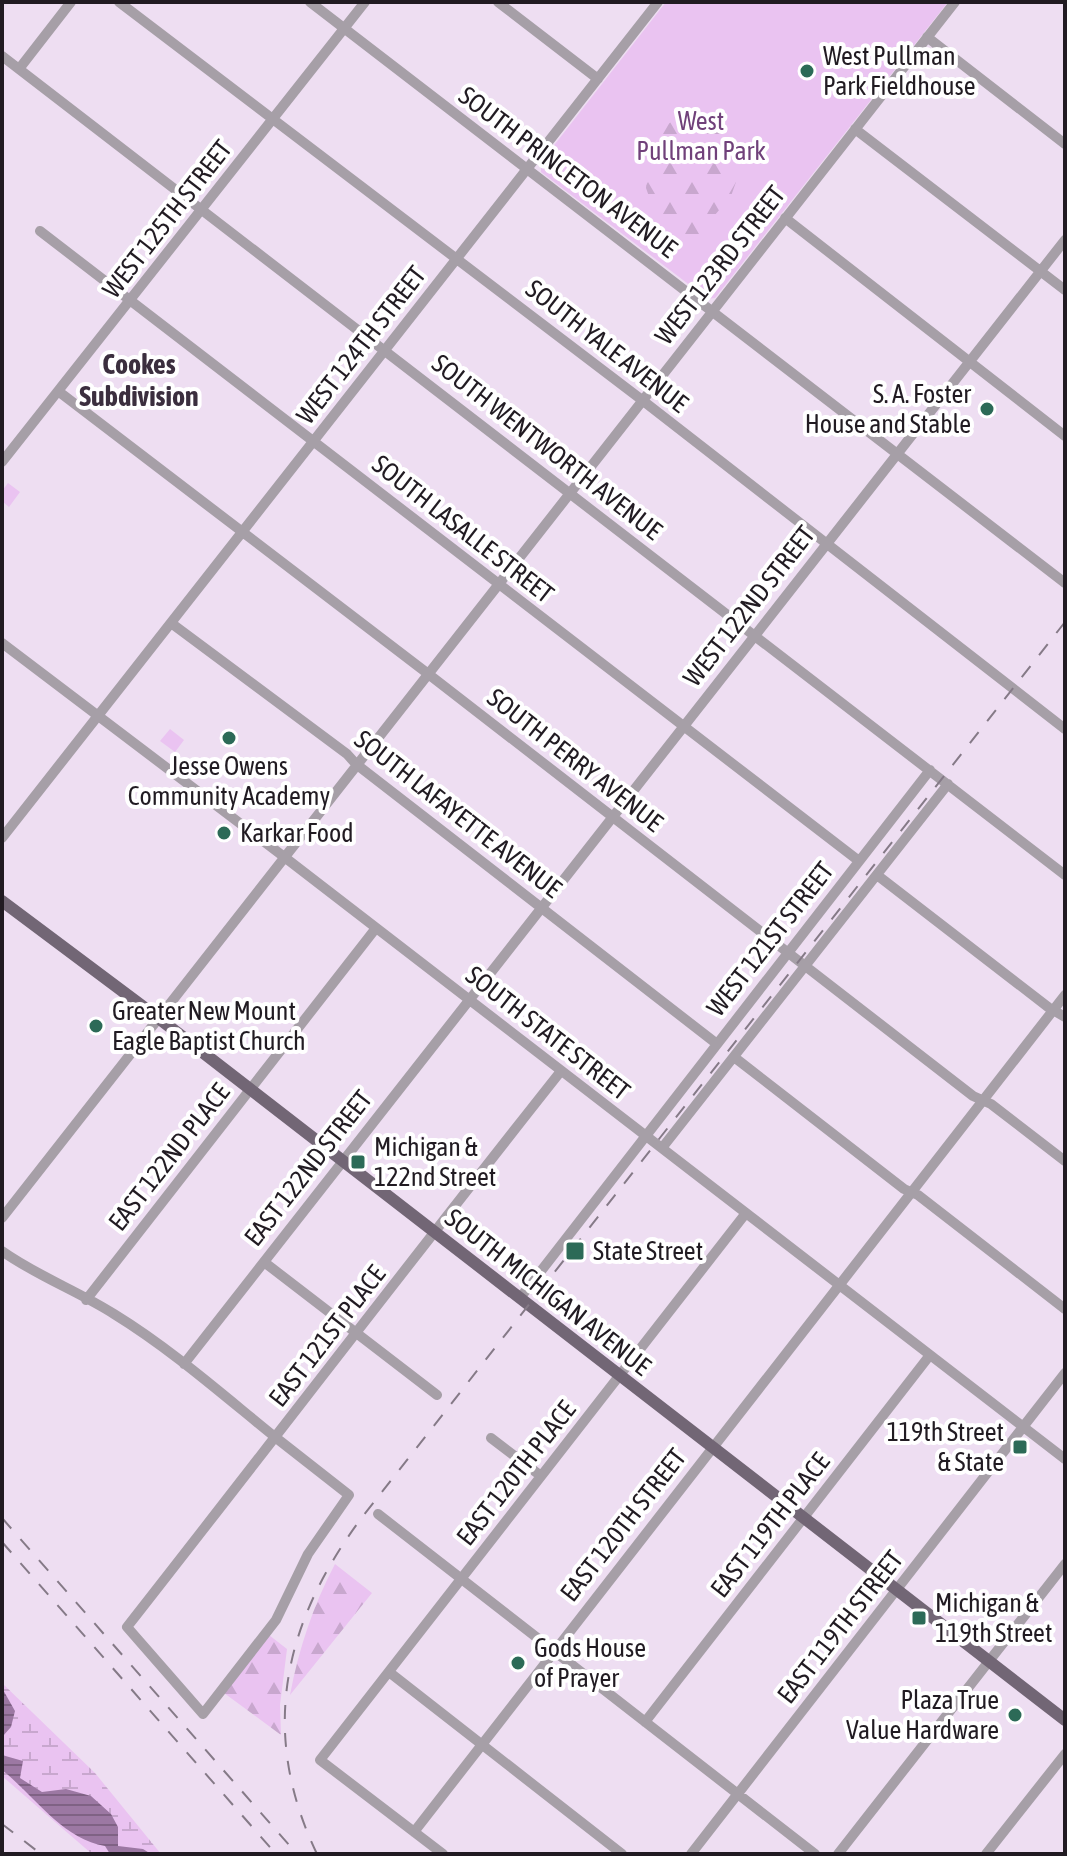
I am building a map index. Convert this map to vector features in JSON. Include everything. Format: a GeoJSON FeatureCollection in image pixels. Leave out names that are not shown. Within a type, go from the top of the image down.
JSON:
{"type":"FeatureCollection","features":[{"type":"Feature","properties":{"kind":"main road","name":"SOUTH MICHIGAN AVENUE"},"geometry":{"type":"LineString","coordinates":[[2,901],[157,1017],[1065,1720]]}},
{"type":"Feature","properties":{"kind":"street"},"geometry":{"type":"LineString","coordinates":[[19,69],[71,2]]}},
{"type":"Feature","properties":{"kind":"street","name":"SOUTH YALE AVENUE"},"geometry":{"type":"LineString","coordinates":[[119,2],[642,400],[1065,729]]}},
{"type":"Feature","properties":{"kind":"street","name":"SOUTH PRINCETON AVENUE"},"geometry":{"type":"LineString","coordinates":[[310,2],[713,309],[1065,583]]}},
{"type":"Feature","properties":{"kind":"street","name":"WEST 125TH STREET"},"geometry":{"type":"LineString","coordinates":[[2,462],[365,2]]}},
{"type":"Feature","properties":{"kind":"street"},"geometry":{"type":"LineString","coordinates":[[498,2],[598,79]]}},
{"type":"Feature","properties":{"kind":"street","name":"WEST 124TH STREET"},"geometry":{"type":"LineString","coordinates":[[2,838],[658,2]]}},
{"type":"Feature","properties":{"kind":"street","name":"WEST 123RD STREET"},"geometry":{"type":"LineString","coordinates":[[2,1218],[955,2]]}},
{"type":"Feature","properties":{"kind":"street"},"geometry":{"type":"LineString","coordinates":[[927,37],[1065,144]]}},
{"type":"Feature","properties":{"kind":"street","name":"SOUTH WENTWORTH AVENUE"},"geometry":{"type":"LineString","coordinates":[[2,56],[1065,875]]}},
{"type":"Feature","properties":{"kind":"street"},"geometry":{"type":"LineString","coordinates":[[855,129],[1065,290]]}},
{"type":"Feature","properties":{"kind":"street"},"geometry":{"type":"LineString","coordinates":[[785,218],[1065,436]]}},
{"type":"Feature","properties":{"kind":"street","name":"SOUTH LASALLE STREET"},"geometry":{"type":"LineString","coordinates":[[40,231],[859,861]]}},
{"type":"Feature","properties":{"kind":"street","name":"WEST 122ND STREET"},"geometry":{"type":"LineString","coordinates":[[468,999],[1065,240]]}},
{"type":"Feature","properties":{"kind":"street","name":"SOUTH PERRY AVENUE"},"geometry":{"type":"LineString","coordinates":[[58,391],[973,1096],[991,1104],[1065,1161]]}},
{"type":"Feature","properties":{"kind":"street","name":"SOUTH LAFAYETTE AVENUE"},"geometry":{"type":"LineString","coordinates":[[171,623],[347,754],[717,1044]]}},
{"type":"Feature","properties":{"kind":"street","name":"SOUTH STATE STREET"},"geometry":{"type":"LineString","coordinates":[[2,643],[1065,1459]]}},
{"type":"Feature","properties":{"kind":"street","name":"WEST 121ST STREET"},"geometry":{"type":"LineString","coordinates":[[520,1298],[930,770]]}},
{"type":"Feature","properties":{"kind":"street","name":"WEST 121ST STREET"},"geometry":{"type":"LineString","coordinates":[[662,1148],[948,784]]}},
{"type":"Feature","properties":{"kind":"street"},"geometry":{"type":"LineString","coordinates":[[877,875],[1065,1017]]}},
{"type":"Feature","properties":{"kind":"street","name":"EAST 122ND PLACE"},"geometry":{"type":"LineString","coordinates":[[86,1300],[376,928]]}},
{"type":"Feature","properties":{"kind":"street","name":"EAST 120TH STREET"},"geometry":{"type":"LineString","coordinates":[[414,1832],[1065,995]]}},
{"type":"Feature","properties":{"kind":"street","name":"EAST 122ND STREET"},"geometry":{"type":"LineString","coordinates":[[184,1364],[468,999]]}},
{"type":"Feature","properties":{"kind":"street"},"geometry":{"type":"LineString","coordinates":[[734,1057],[1065,1309]]}},
{"type":"Feature","properties":{"kind":"street","name":"EAST 121ST PLACE"},"geometry":{"type":"LineString","coordinates":[[275,1437],[349,1495],[308,1554],[276,1620],[203,1714],[127,1627],[275,1437],[357,1333],[561,1071]]}},
{"type":"Feature","properties":{"kind":"street","name":"EAST 120TH PLACE"},"geometry":{"type":"LineString","coordinates":[[414,1832],[320,1760],[746,1213]]}},
{"type":"Feature","properties":{"kind":"street"},"geometry":{"type":"LineString","coordinates":[[2,1251],[145,1334],[275,1437]]}},
{"type":"Feature","properties":{"kind":"street"},"geometry":{"type":"LineString","coordinates":[[264,1262],[437,1395]]}},
{"type":"Feature","properties":{"kind":"street","name":"EAST 119TH PLACE"},"geometry":{"type":"LineString","coordinates":[[645,1722],[930,1355]]}},
{"type":"Feature","properties":{"kind":"street","name":"EAST 119TH STREET"},"geometry":{"type":"LineString","coordinates":[[691,1854],[1065,1373]]}},
{"type":"Feature","properties":{"kind":"street"},"geometry":{"type":"LineString","coordinates":[[491,1438],[541,1476]]}},
{"type":"Feature","properties":{"kind":"street"},"geometry":{"type":"LineString","coordinates":[[378,1514],[815,1854]]}},
{"type":"Feature","properties":{"kind":"street"},"geometry":{"type":"LineString","coordinates":[[838,1854],[1065,1564]]}},
{"type":"Feature","properties":{"kind":"street"},"geometry":{"type":"LineString","coordinates":[[389,1672],[621,1853]]}},
{"type":"Feature","properties":{"kind":"street"},"geometry":{"type":"LineString","coordinates":[[986,1854],[1065,1754]]}},
{"type":"Feature","properties":{"kind":"street"},"geometry":{"type":"LineString","coordinates":[[414,1832],[443,1854]]}},
{"type":"Feature","properties":{"kind":"green space","name":"West Pullman Park"},"geometry":{"type":"Polygon","coordinates":[[[666,2],[948,2],[715,298],[708,299],[541,172],[541,162],[666,2]]]}},
{"type":"Feature","properties":{"kind":"green space"},"geometry":{"type":"Polygon","coordinates":[[[679,117],[710,121],[729,133],[741,168],[731,196],[698,235],[691,240],[673,243],[652,205],[646,188],[647,177],[638,155],[649,129],[660,129],[679,117]]]}},
{"type":"Feature","properties":{"kind":"green space"},"geometry":{"type":"Polygon","coordinates":[[[8,483],[20,492],[9,507],[2,501],[2,491],[8,483]]]}},
{"type":"Feature","properties":{"kind":"green space"},"geometry":{"type":"Polygon","coordinates":[[[170,729],[184,740],[175,752],[160,741],[170,729]]]}},
{"type":"Feature","properties":{"kind":"green space"},"geometry":{"type":"Polygon","coordinates":[[[335,1564],[372,1593],[290,1695],[308,1628],[335,1564]]]}},
{"type":"Feature","properties":{"kind":"green space"},"geometry":{"type":"Polygon","coordinates":[[[269,1635],[287,1649],[280,1705],[281,1735],[224,1693],[269,1635]]]}},
{"type":"Feature","properties":{"kind":"green space"},"geometry":{"type":"Polygon","coordinates":[[[2,1683],[95,1773],[161,1854],[92,1854],[2,1776],[2,1683]]]}},
{"type":"Feature","properties":{"kind":"shaded area"},"geometry":{"type":"Polygon","coordinates":[[[2,1688],[15,1711],[11,1727],[2,1737],[2,1688]]]}},
{"type":"Feature","properties":{"kind":"shaded area"},"geometry":{"type":"Polygon","coordinates":[[[2,1755],[23,1761],[20,1778],[42,1792],[66,1789],[91,1796],[111,1814],[118,1827],[118,1846],[143,1849],[151,1854],[110,1854],[105,1846],[75,1835],[2,1770],[2,1755]]]}},
{"type":"Feature","properties":{"kind":"railway"},"geometry":{"type":"LineString","coordinates":[[317,1854],[299,1808],[288,1764],[285,1721],[288,1678],[298,1637],[314,1596],[336,1556],[363,1516],[1065,622]]}},
{"type":"Feature","properties":{"kind":"railway"},"geometry":{"type":"LineString","coordinates":[[2,1518],[297,1854]]}},
{"type":"Feature","properties":{"kind":"railway"},"geometry":{"type":"LineString","coordinates":[[2,1542],[276,1854]]}},
{"type":"Feature","properties":{"kind":"railway"},"geometry":{"type":"LineString","coordinates":[[2,1824],[41,1854]]}},
{"type":"Feature","properties":{"kind":"place","name":"West Pullman Park Fieldhouse"},"geometry":{"type":"Point","coordinates":[807,71]}},
{"type":"Feature","properties":{"kind":"place","name":"S. A. Foster House and Stable"},"geometry":{"type":"Point","coordinates":[987,409]}},
{"type":"Feature","properties":{"kind":"place","name":"Jesse Owens Community Academy"},"geometry":{"type":"Point","coordinates":[229,738]}},
{"type":"Feature","properties":{"kind":"place","name":"Karkar Food"},"geometry":{"type":"Point","coordinates":[224,833]}},
{"type":"Feature","properties":{"kind":"place","name":"Greater New Mount Eagle Baptist Church"},"geometry":{"type":"Point","coordinates":[96,1026]}},
{"type":"Feature","properties":{"kind":"place","name":"Michigan & 122nd Street"},"geometry":{"type":"Point","coordinates":[358,1162]}},
{"type":"Feature","properties":{"kind":"place","name":"State Street"},"geometry":{"type":"Point","coordinates":[575,1251]}},
{"type":"Feature","properties":{"kind":"place","name":"119th Street & State"},"geometry":{"type":"Point","coordinates":[1020,1447]}},
{"type":"Feature","properties":{"kind":"place","name":"Michigan & 119th Street"},"geometry":{"type":"Point","coordinates":[919,1618]}},
{"type":"Feature","properties":{"kind":"place","name":"Gods House of Prayer"},"geometry":{"type":"Point","coordinates":[518,1663]}},
{"type":"Feature","properties":{"kind":"place","name":"Plaza True Value Hardware"},"geometry":{"type":"Point","coordinates":[1015,1715]}},
{"type":"Feature","properties":{"kind":"district","name":"Cookes Subdivision"},"geometry":{"type":"Point","coordinates":[139,380]}}]}
